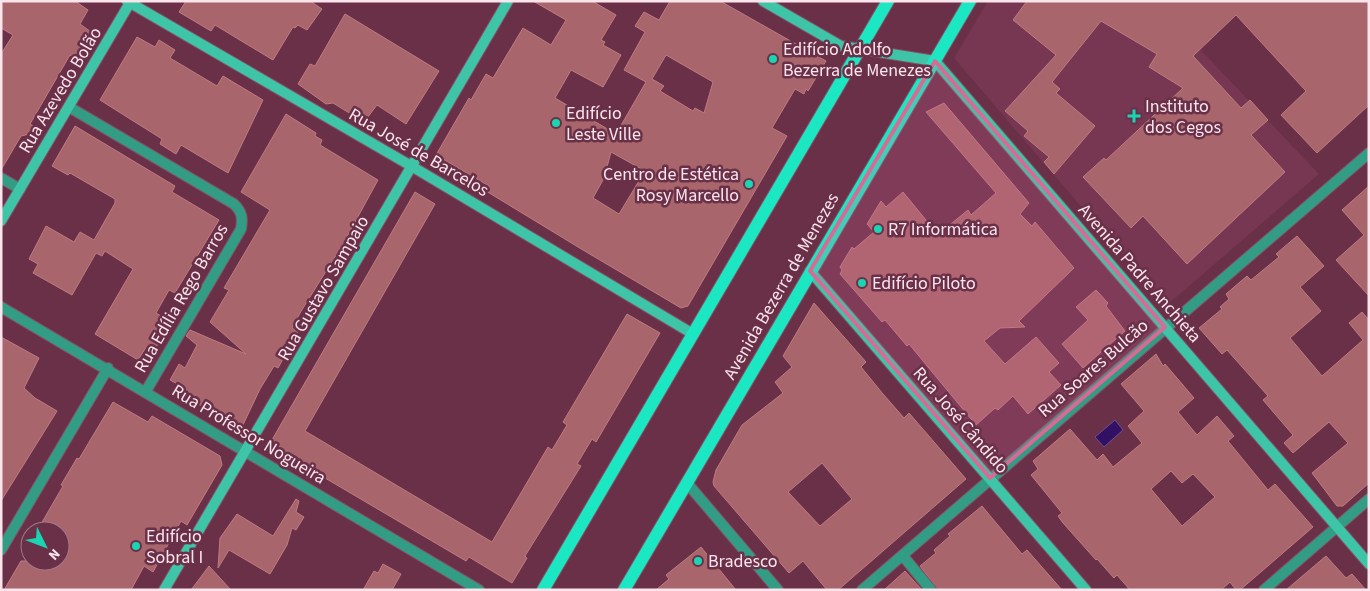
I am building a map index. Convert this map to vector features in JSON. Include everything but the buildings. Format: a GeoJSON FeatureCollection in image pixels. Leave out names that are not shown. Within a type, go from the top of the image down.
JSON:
{"type":"FeatureCollection","features":[{"type":"Feature","properties":{"kind":"main road"},"geometry":{"type":"LineString","coordinates":[[543,590],[888,1]]}},
{"type":"Feature","properties":{"kind":"main road","name":"Avenida Bezerra de Menezes"},"geometry":{"type":"LineString","coordinates":[[624,590],[970,1]]}},
{"type":"Feature","properties":{"kind":"street","name":"Rua Gustavo Sampaio"},"geometry":{"type":"LineString","coordinates":[[164,590],[413,167],[508,1]]}},
{"type":"Feature","properties":{"kind":"street"},"geometry":{"type":"LineString","coordinates":[[762,1],[841,46],[935,61]]}},
{"type":"Feature","properties":{"kind":"street","name":"Rua José de Barcelos"},"geometry":{"type":"LineString","coordinates":[[129,2],[413,167],[693,334]]}},
{"type":"Feature","properties":{"kind":"street","name":"Rua Azevedo Bolão"},"geometry":{"type":"LineString","coordinates":[[1,221],[129,2]]}},
{"type":"Feature","properties":{"kind":"street","name":"Avenida Padre Anchieta"},"geometry":{"type":"LineString","coordinates":[[935,61],[1369,564]]}},
{"type":"Feature","properties":{"kind":"street","name":"Rua Edília Rego Barros"},"geometry":{"type":"LineString","coordinates":[[69,107],[234,204],[241,211],[243,220],[240,229],[146,391]]}},
{"type":"Feature","properties":{"kind":"street","name":"Rua Soares Bulcão"},"geometry":{"type":"LineString","coordinates":[[862,590],[1369,153]]}},
{"type":"Feature","properties":{"kind":"street"},"geometry":{"type":"LineString","coordinates":[[1,178],[20,189]]}},
{"type":"Feature","properties":{"kind":"street","name":"Rua José Cândido"},"geometry":{"type":"LineString","coordinates":[[810,271],[1084,589]]}},
{"type":"Feature","properties":{"kind":"street","name":"Rua Professor Nogueira"},"geometry":{"type":"LineString","coordinates":[[1,307],[108,368],[480,590]]}},
{"type":"Feature","properties":{"kind":"street"},"geometry":{"type":"LineString","coordinates":[[1,550],[108,368]]}},
{"type":"Feature","properties":{"kind":"street"},"geometry":{"type":"LineString","coordinates":[[687,483],[778,590]]}},
{"type":"Feature","properties":{"kind":"street"},"geometry":{"type":"LineString","coordinates":[[1264,590],[1369,499]]}},
{"type":"Feature","properties":{"kind":"street"},"geometry":{"type":"LineString","coordinates":[[902,556],[932,590]]}},
{"type":"Feature","properties":{"kind":"highlighted area"},"geometry":{"type":"Polygon","coordinates":[[[935,61],[1165,327],[990,478],[810,271],[935,61]]]}},
{"type":"Feature","properties":{"kind":"shaded area","name":"Instituto dos Cegos"},"geometry":{"type":"Polygon","coordinates":[[[988,1],[1154,1],[1319,174],[1166,306],[954,58],[988,1]]]}},
{"type":"Feature","properties":{"kind":"shaded area"},"geometry":{"type":"Polygon","coordinates":[[[1115,420],[1123,430],[1104,447],[1095,437],[1115,420]]]}},
{"type":"Feature","properties":{"kind":"place","name":"Edifício Adolfo Bezerra de Menezes"},"geometry":{"type":"Point","coordinates":[773,59]}},
{"type":"Feature","properties":{"kind":"place","name":"Instituto dos Cegos"},"geometry":{"type":"Point","coordinates":[1134,116]}},
{"type":"Feature","properties":{"kind":"place","name":"Edifício Leste Ville"},"geometry":{"type":"Point","coordinates":[556,123]}},
{"type":"Feature","properties":{"kind":"place","name":"Centro de Estética Rosy Marcello"},"geometry":{"type":"Point","coordinates":[749,184]}},
{"type":"Feature","properties":{"kind":"place","name":"R7 Informática"},"geometry":{"type":"Point","coordinates":[878,229]}},
{"type":"Feature","properties":{"kind":"place","name":"Edifício Piloto"},"geometry":{"type":"Point","coordinates":[862,283]}},
{"type":"Feature","properties":{"kind":"place","name":"Edifício Sobral I"},"geometry":{"type":"Point","coordinates":[136,546]}},
{"type":"Feature","properties":{"kind":"place","name":"Bradesco"},"geometry":{"type":"Point","coordinates":[698,561]}}]}
